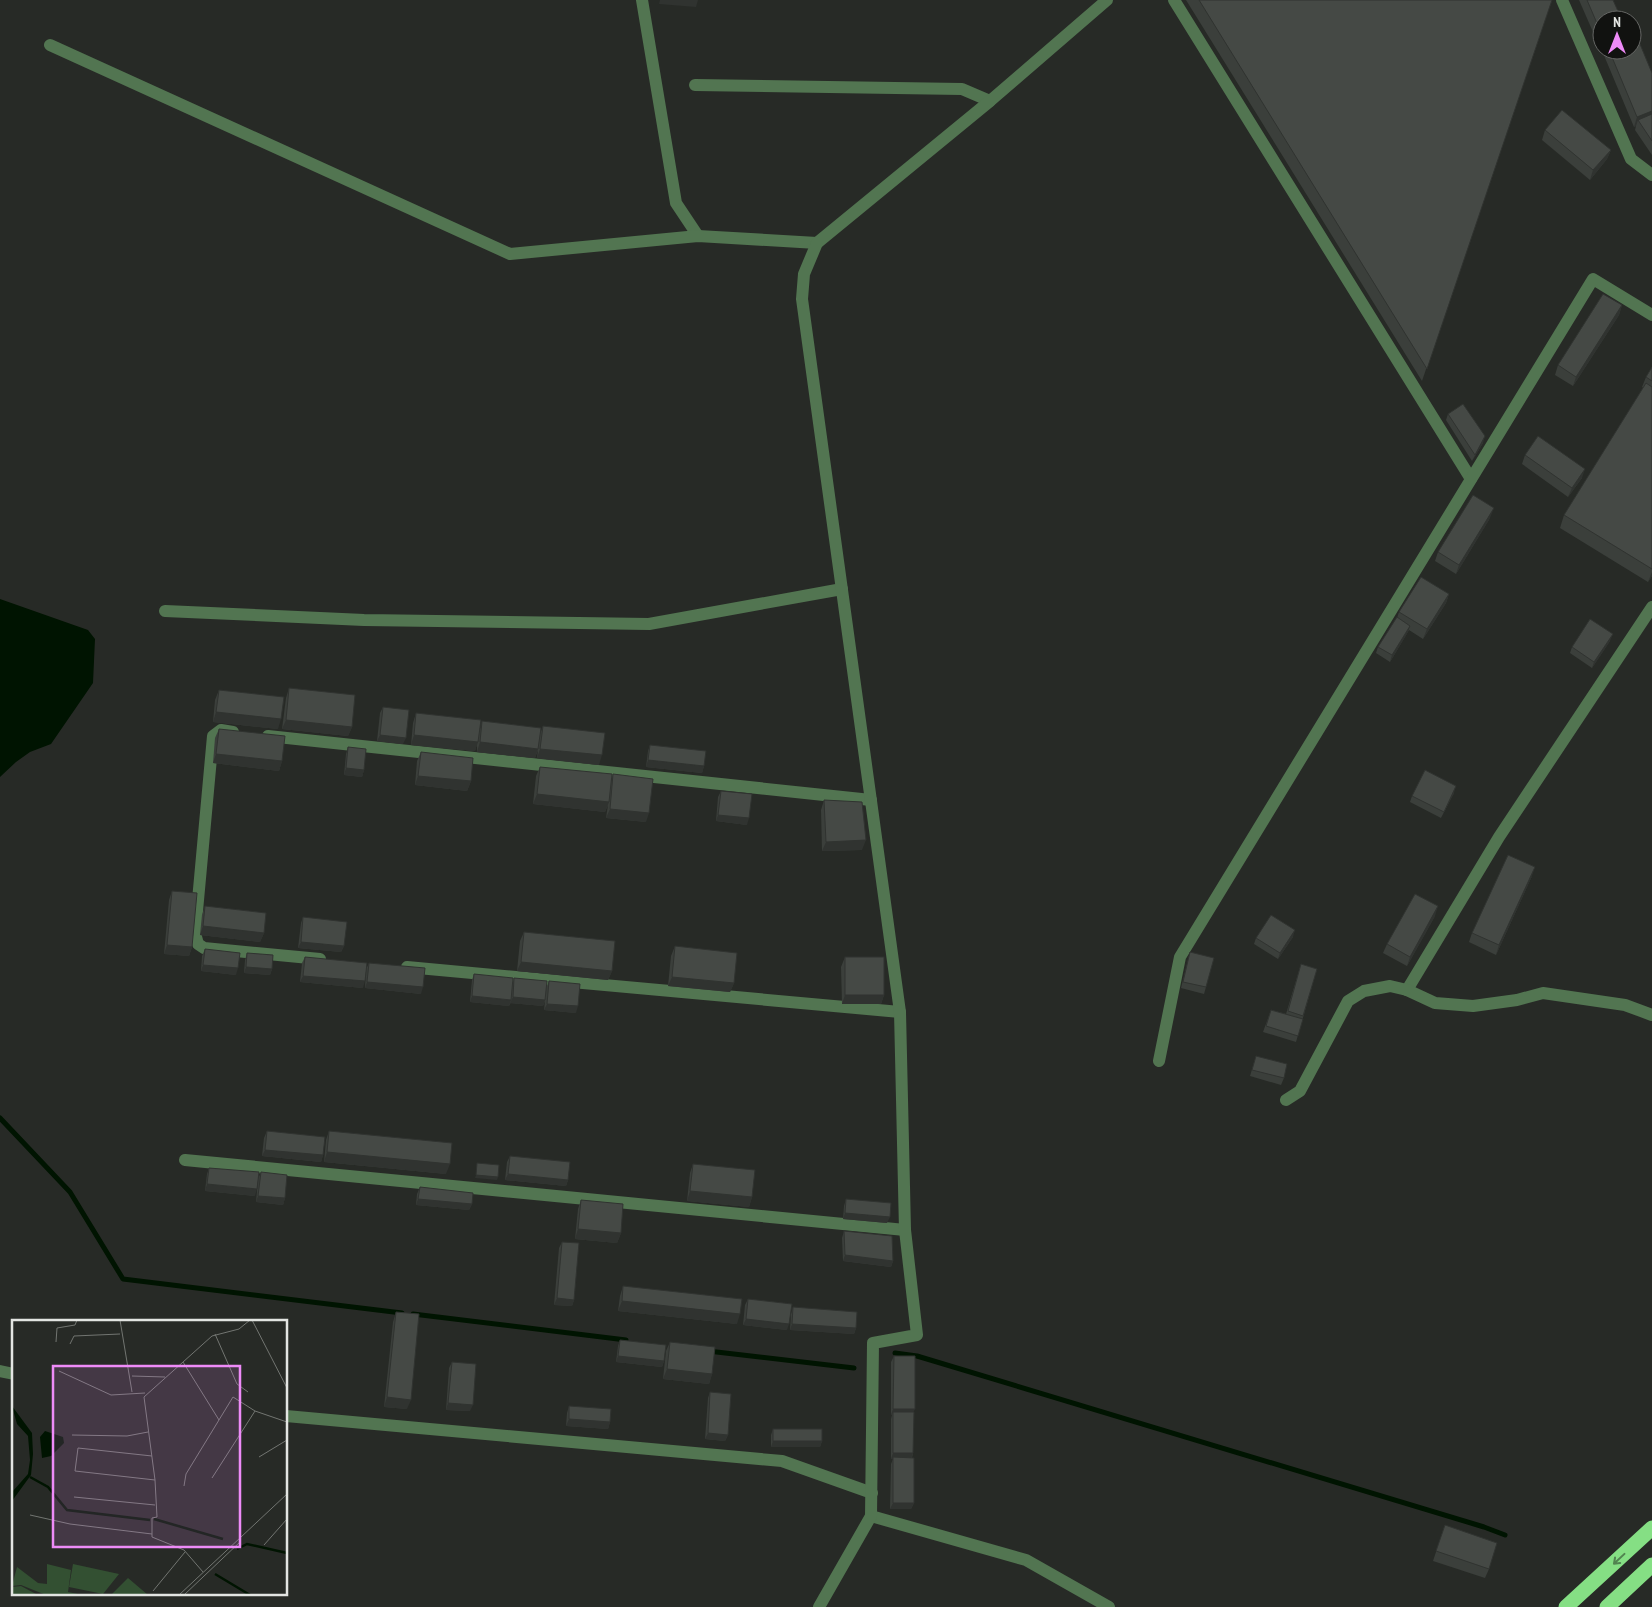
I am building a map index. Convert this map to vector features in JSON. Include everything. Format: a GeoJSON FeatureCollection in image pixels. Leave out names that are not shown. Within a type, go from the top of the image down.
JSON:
{"type":"FeatureCollection","features":[{"type":"Feature","properties":{"kind":"highway"},"geometry":{"type":"LineString","coordinates":[[1566,1607],[1652,1528]]}},
{"type":"Feature","properties":{"kind":"highway"},"geometry":{"type":"LineString","coordinates":[[1607,1607],[1652,1565]]}},
{"type":"Feature","properties":{"kind":"street"},"geometry":{"type":"LineString","coordinates":[[642,0],[676,203],[698,236]]}},
{"type":"Feature","properties":{"kind":"street"},"geometry":{"type":"LineString","coordinates":[[818,1607],[872,1516],[873,1343],[917,1335],[905,1230],[900,1012],[802,299],[804,274],[817,243],[990,101],[1107,0]]}},
{"type":"Feature","properties":{"kind":"street"},"geometry":{"type":"LineString","coordinates":[[1174,0],[1471,479]]}},
{"type":"Feature","properties":{"kind":"street"},"geometry":{"type":"LineString","coordinates":[[1562,0],[1631,158],[1652,175]]}},
{"type":"Feature","properties":{"kind":"street"},"geometry":{"type":"LineString","coordinates":[[50,46],[510,254],[698,236],[817,243]]}},
{"type":"Feature","properties":{"kind":"street"},"geometry":{"type":"LineString","coordinates":[[695,85],[962,89],[990,101]]}},
{"type":"Feature","properties":{"kind":"street"},"geometry":{"type":"LineString","coordinates":[[1159,1061],[1180,957],[1593,279],[1652,314]]}},
{"type":"Feature","properties":{"kind":"street"},"geometry":{"type":"LineString","coordinates":[[165,611],[364,620],[649,624],[842,589]]}},
{"type":"Feature","properties":{"kind":"street"},"geometry":{"type":"LineString","coordinates":[[1407,990],[1499,838],[1652,607]]}},
{"type":"Feature","properties":{"kind":"street"},"geometry":{"type":"LineString","coordinates":[[332,960],[204,948],[198,944],[196,933],[213,736],[221,730],[871,800]]}},
{"type":"Feature","properties":{"kind":"street"},"geometry":{"type":"LineString","coordinates":[[391,965],[900,1012]]}},
{"type":"Feature","properties":{"kind":"street"},"geometry":{"type":"LineString","coordinates":[[1286,1100],[1300,1091],[1348,1001],[1364,991],[1390,986],[1407,990],[1435,1003],[1473,1006],[1517,1000],[1543,993],[1624,1005],[1652,1015]]}},
{"type":"Feature","properties":{"kind":"street"},"geometry":{"type":"LineString","coordinates":[[185,1160],[905,1230]]}},
{"type":"Feature","properties":{"kind":"street"},"geometry":{"type":"LineString","coordinates":[[288,1416],[782,1461],[872,1493]]}},
{"type":"Feature","properties":{"kind":"street"},"geometry":{"type":"LineString","coordinates":[[872,1516],[1026,1560],[1109,1607]]}},
{"type":"Feature","properties":{"kind":"shaded area"},"geometry":{"type":"Polygon","coordinates":[[[0,599],[88,630],[95,639],[93,683],[51,744],[30,752],[0,777],[0,599]]]}},
{"type":"Feature","properties":{"kind":"building"},"geometry":{"type":"Polygon","coordinates":[[[1199,0],[1552,0],[1427,369],[1199,0]]]}},
{"type":"Feature","properties":{"kind":"building"},"geometry":{"type":"Polygon","coordinates":[[[1587,0],[1613,0],[1618,10],[1592,10],[1592,12],[1587,0]]]}},
{"type":"Feature","properties":{"kind":"building"},"geometry":{"type":"Polygon","coordinates":[[[1642,49],[1652,73],[1652,111],[1637,117],[1613,60],[1642,60],[1642,49]]]}},
{"type":"Feature","properties":{"kind":"building"},"geometry":{"type":"Polygon","coordinates":[[[1562,110],[1611,150],[1593,170],[1545,130],[1562,110]]]}},
{"type":"Feature","properties":{"kind":"building"},"geometry":{"type":"Polygon","coordinates":[[[1652,114],[1652,141],[1638,120],[1652,114]]]}},
{"type":"Feature","properties":{"kind":"building"},"geometry":{"type":"Polygon","coordinates":[[[1603,294],[1622,305],[1576,377],[1558,365],[1603,294]]]}},
{"type":"Feature","properties":{"kind":"building"},"geometry":{"type":"Polygon","coordinates":[[[1652,367],[1652,381],[1646,377],[1652,367]]]}},
{"type":"Feature","properties":{"kind":"building"},"geometry":{"type":"Polygon","coordinates":[[[1646,383],[1652,387],[1652,569],[1564,515],[1646,383]]]}},
{"type":"Feature","properties":{"kind":"building"},"geometry":{"type":"Polygon","coordinates":[[[1463,404],[1485,436],[1475,455],[1448,414],[1463,404]]]}},
{"type":"Feature","properties":{"kind":"building"},"geometry":{"type":"Polygon","coordinates":[[[1538,436],[1585,469],[1572,488],[1525,455],[1538,436]]]}},
{"type":"Feature","properties":{"kind":"building"},"geometry":{"type":"Polygon","coordinates":[[[1473,495],[1494,508],[1459,565],[1438,552],[1473,495]]]}},
{"type":"Feature","properties":{"kind":"building"},"geometry":{"type":"Polygon","coordinates":[[[1421,577],[1449,594],[1427,629],[1399,612],[1421,577]]]}},
{"type":"Feature","properties":{"kind":"building"},"geometry":{"type":"Polygon","coordinates":[[[1397,617],[1410,626],[1392,655],[1378,647],[1397,617]]]}},
{"type":"Feature","properties":{"kind":"building"},"geometry":{"type":"Polygon","coordinates":[[[1590,619],[1613,634],[1594,662],[1572,647],[1590,619]]]}},
{"type":"Feature","properties":{"kind":"building"},"geometry":{"type":"Polygon","coordinates":[[[289,688],[355,695],[352,727],[286,720],[289,688]]]}},
{"type":"Feature","properties":{"kind":"building"},"geometry":{"type":"Polygon","coordinates":[[[219,690],[284,697],[281,719],[216,712],[219,690]]]}},
{"type":"Feature","properties":{"kind":"building"},"geometry":{"type":"Polygon","coordinates":[[[383,707],[409,710],[406,738],[380,735],[383,707]]]}},
{"type":"Feature","properties":{"kind":"building"},"geometry":{"type":"Polygon","coordinates":[[[416,713],[481,720],[478,742],[414,735],[416,713]]]}},
{"type":"Feature","properties":{"kind":"building"},"geometry":{"type":"Polygon","coordinates":[[[482,721],[541,728],[538,749],[480,742],[482,721]]]}},
{"type":"Feature","properties":{"kind":"building"},"geometry":{"type":"Polygon","coordinates":[[[543,726],[605,733],[602,755],[540,749],[543,726]]]}},
{"type":"Feature","properties":{"kind":"building"},"geometry":{"type":"Polygon","coordinates":[[[219,729],[285,736],[282,761],[216,754],[219,729]]]}},
{"type":"Feature","properties":{"kind":"building"},"geometry":{"type":"Polygon","coordinates":[[[650,745],[706,751],[704,766],[648,760],[650,745]]]}},
{"type":"Feature","properties":{"kind":"building"},"geometry":{"type":"Polygon","coordinates":[[[348,747],[366,749],[364,770],[346,768],[348,747]]]}},
{"type":"Feature","properties":{"kind":"building"},"geometry":{"type":"Polygon","coordinates":[[[421,752],[473,758],[471,781],[418,776],[421,752]]]}},
{"type":"Feature","properties":{"kind":"building"},"geometry":{"type":"Polygon","coordinates":[[[540,767],[612,774],[609,802],[537,794],[540,767]]]}},
{"type":"Feature","properties":{"kind":"building"},"geometry":{"type":"Polygon","coordinates":[[[1425,770],[1456,786],[1444,812],[1412,796],[1425,770]]]}},
{"type":"Feature","properties":{"kind":"building"},"geometry":{"type":"Polygon","coordinates":[[[613,774],[653,779],[649,813],[610,809],[613,774]]]}},
{"type":"Feature","properties":{"kind":"building"},"geometry":{"type":"Polygon","coordinates":[[[721,791],[752,794],[749,818],[718,815],[721,791]]]}},
{"type":"Feature","properties":{"kind":"building"},"geometry":{"type":"Polygon","coordinates":[[[824,800],[862,802],[866,840],[826,842],[824,800]]]}},
{"type":"Feature","properties":{"kind":"building"},"geometry":{"type":"Polygon","coordinates":[[[1508,855],[1535,867],[1499,945],[1472,933],[1508,855]]]}},
{"type":"Feature","properties":{"kind":"building"},"geometry":{"type":"Polygon","coordinates":[[[172,891],[197,893],[192,947],[167,945],[172,891]]]}},
{"type":"Feature","properties":{"kind":"building"},"geometry":{"type":"Polygon","coordinates":[[[1415,894],[1438,906],[1410,957],[1387,944],[1415,894]]]}},
{"type":"Feature","properties":{"kind":"building"},"geometry":{"type":"Polygon","coordinates":[[[205,906],[266,913],[264,933],[203,926],[205,906]]]}},
{"type":"Feature","properties":{"kind":"building"},"geometry":{"type":"Polygon","coordinates":[[[1271,915],[1295,930],[1280,953],[1256,938],[1271,915]]]}},
{"type":"Feature","properties":{"kind":"building"},"geometry":{"type":"Polygon","coordinates":[[[303,917],[347,922],[344,946],[301,942],[303,917]]]}},
{"type":"Feature","properties":{"kind":"building"},"geometry":{"type":"Polygon","coordinates":[[[524,932],[615,941],[612,971],[521,962],[524,932]]]}},
{"type":"Feature","properties":{"kind":"building"},"geometry":{"type":"Polygon","coordinates":[[[675,946],[737,953],[734,983],[672,977],[675,946]]]}},
{"type":"Feature","properties":{"kind":"building"},"geometry":{"type":"Polygon","coordinates":[[[205,949],[240,953],[238,968],[203,965],[205,949]]]}},
{"type":"Feature","properties":{"kind":"building"},"geometry":{"type":"Polygon","coordinates":[[[1190,952],[1214,958],[1206,987],[1183,982],[1190,952]]]}},
{"type":"Feature","properties":{"kind":"building"},"geometry":{"type":"Polygon","coordinates":[[[247,953],[273,955],[272,969],[246,967],[247,953]]]}},
{"type":"Feature","properties":{"kind":"building"},"geometry":{"type":"Polygon","coordinates":[[[305,957],[367,963],[365,981],[303,976],[305,957]]]}},
{"type":"Feature","properties":{"kind":"building"},"geometry":{"type":"Polygon","coordinates":[[[845,957],[884,957],[884,995],[845,995],[845,957]]]}},
{"type":"Feature","properties":{"kind":"building"},"geometry":{"type":"Polygon","coordinates":[[[369,963],[425,968],[423,987],[367,982],[369,963]]]}},
{"type":"Feature","properties":{"kind":"building"},"geometry":{"type":"Polygon","coordinates":[[[1301,964],[1317,969],[1303,1016],[1288,1011],[1301,964]]]}},
{"type":"Feature","properties":{"kind":"building"},"geometry":{"type":"Polygon","coordinates":[[[474,974],[513,978],[511,1000],[472,996],[474,974]]]}},
{"type":"Feature","properties":{"kind":"building"},"geometry":{"type":"Polygon","coordinates":[[[514,978],[547,981],[545,1000],[513,997],[514,978]]]}},
{"type":"Feature","properties":{"kind":"building"},"geometry":{"type":"Polygon","coordinates":[[[549,981],[580,984],[578,1006],[547,1004],[549,981]]]}},
{"type":"Feature","properties":{"kind":"building"},"geometry":{"type":"Polygon","coordinates":[[[1271,1010],[1303,1019],[1298,1036],[1266,1026],[1271,1010]]]}},
{"type":"Feature","properties":{"kind":"building"},"geometry":{"type":"Polygon","coordinates":[[[1256,1056],[1287,1064],[1284,1078],[1252,1070],[1256,1056]]]}},
{"type":"Feature","properties":{"kind":"building"},"geometry":{"type":"Polygon","coordinates":[[[267,1131],[325,1137],[323,1155],[265,1150],[267,1131]]]}},
{"type":"Feature","properties":{"kind":"building"},"geometry":{"type":"Polygon","coordinates":[[[329,1131],[452,1143],[450,1164],[327,1152],[329,1131]]]}},
{"type":"Feature","properties":{"kind":"building"},"geometry":{"type":"Polygon","coordinates":[[[510,1156],[570,1162],[568,1180],[508,1174],[510,1156]]]}},
{"type":"Feature","properties":{"kind":"building"},"geometry":{"type":"Polygon","coordinates":[[[477,1163],[499,1165],[498,1177],[476,1175],[477,1163]]]}},
{"type":"Feature","properties":{"kind":"building"},"geometry":{"type":"Polygon","coordinates":[[[693,1164],[755,1170],[752,1197],[690,1191],[693,1164]]]}},
{"type":"Feature","properties":{"kind":"building"},"geometry":{"type":"Polygon","coordinates":[[[209,1168],[259,1172],[257,1189],[207,1184],[209,1168]]]}},
{"type":"Feature","properties":{"kind":"building"},"geometry":{"type":"Polygon","coordinates":[[[261,1172],[287,1175],[285,1198],[258,1196],[261,1172]]]}},
{"type":"Feature","properties":{"kind":"building"},"geometry":{"type":"Polygon","coordinates":[[[420,1187],[473,1193],[472,1204],[418,1199],[420,1187]]]}},
{"type":"Feature","properties":{"kind":"building"},"geometry":{"type":"Polygon","coordinates":[[[846,1199],[891,1203],[890,1217],[845,1213],[846,1199]]]}},
{"type":"Feature","properties":{"kind":"building"},"geometry":{"type":"Polygon","coordinates":[[[581,1200],[623,1204],[621,1233],[578,1229],[581,1200]]]}},
{"type":"Feature","properties":{"kind":"building"},"geometry":{"type":"Polygon","coordinates":[[[844,1231],[892,1236],[893,1261],[845,1255],[844,1231]]]}},
{"type":"Feature","properties":{"kind":"building"},"geometry":{"type":"Polygon","coordinates":[[[562,1242],[579,1243],[574,1300],[557,1298],[562,1242]]]}},
{"type":"Feature","properties":{"kind":"building"},"geometry":{"type":"Polygon","coordinates":[[[623,1286],[742,1299],[740,1314],[622,1301],[623,1286]]]}},
{"type":"Feature","properties":{"kind":"building"},"geometry":{"type":"Polygon","coordinates":[[[748,1299],[792,1304],[789,1324],[746,1319],[748,1299]]]}},
{"type":"Feature","properties":{"kind":"building"},"geometry":{"type":"Polygon","coordinates":[[[793,1307],[857,1312],[856,1328],[792,1324],[793,1307]]]}},
{"type":"Feature","properties":{"kind":"building"},"geometry":{"type":"Polygon","coordinates":[[[396,1312],[419,1314],[411,1400],[387,1397],[396,1312]]]}},
{"type":"Feature","properties":{"kind":"building"},"geometry":{"type":"Polygon","coordinates":[[[620,1340],[666,1345],[664,1361],[618,1356],[620,1340]]]}},
{"type":"Feature","properties":{"kind":"building"},"geometry":{"type":"Polygon","coordinates":[[[670,1342],[715,1347],[712,1374],[667,1369],[670,1342]]]}},
{"type":"Feature","properties":{"kind":"building"},"geometry":{"type":"Polygon","coordinates":[[[894,1356],[915,1356],[915,1409],[893,1409],[894,1356]]]}},
{"type":"Feature","properties":{"kind":"building"},"geometry":{"type":"Polygon","coordinates":[[[452,1362],[476,1364],[473,1405],[448,1403],[452,1362]]]}},
{"type":"Feature","properties":{"kind":"building"},"geometry":{"type":"Polygon","coordinates":[[[710,1392],[731,1394],[728,1435],[708,1433],[710,1392]]]}},
{"type":"Feature","properties":{"kind":"building"},"geometry":{"type":"Polygon","coordinates":[[[569,1406],[611,1409],[610,1422],[569,1419],[569,1406]]]}},
{"type":"Feature","properties":{"kind":"building"},"geometry":{"type":"Polygon","coordinates":[[[893,1412],[914,1412],[913,1453],[893,1453],[893,1412]]]}},
{"type":"Feature","properties":{"kind":"building"},"geometry":{"type":"Polygon","coordinates":[[[773,1429],[822,1429],[822,1441],[773,1441],[773,1429]]]}},
{"type":"Feature","properties":{"kind":"building"},"geometry":{"type":"Polygon","coordinates":[[[893,1457],[914,1458],[914,1503],[893,1503],[893,1457]]]}},
{"type":"Feature","properties":{"kind":"building"},"geometry":{"type":"Polygon","coordinates":[[[1445,1525],[1497,1543],[1489,1569],[1436,1551],[1445,1525]]]}},
{"type":"Feature","properties":{"kind":"waterway"},"geometry":{"type":"LineString","coordinates":[[0,1118],[70,1192],[123,1279],[402,1313]]}},
{"type":"Feature","properties":{"kind":"waterway"},"geometry":{"type":"LineString","coordinates":[[413,1314],[626,1340]]}},
{"type":"Feature","properties":{"kind":"waterway"},"geometry":{"type":"LineString","coordinates":[[708,1351],[854,1368]]}},
{"type":"Feature","properties":{"kind":"waterway"},"geometry":{"type":"LineString","coordinates":[[895,1353],[917,1356],[1484,1527],[1505,1535]]}}]}
